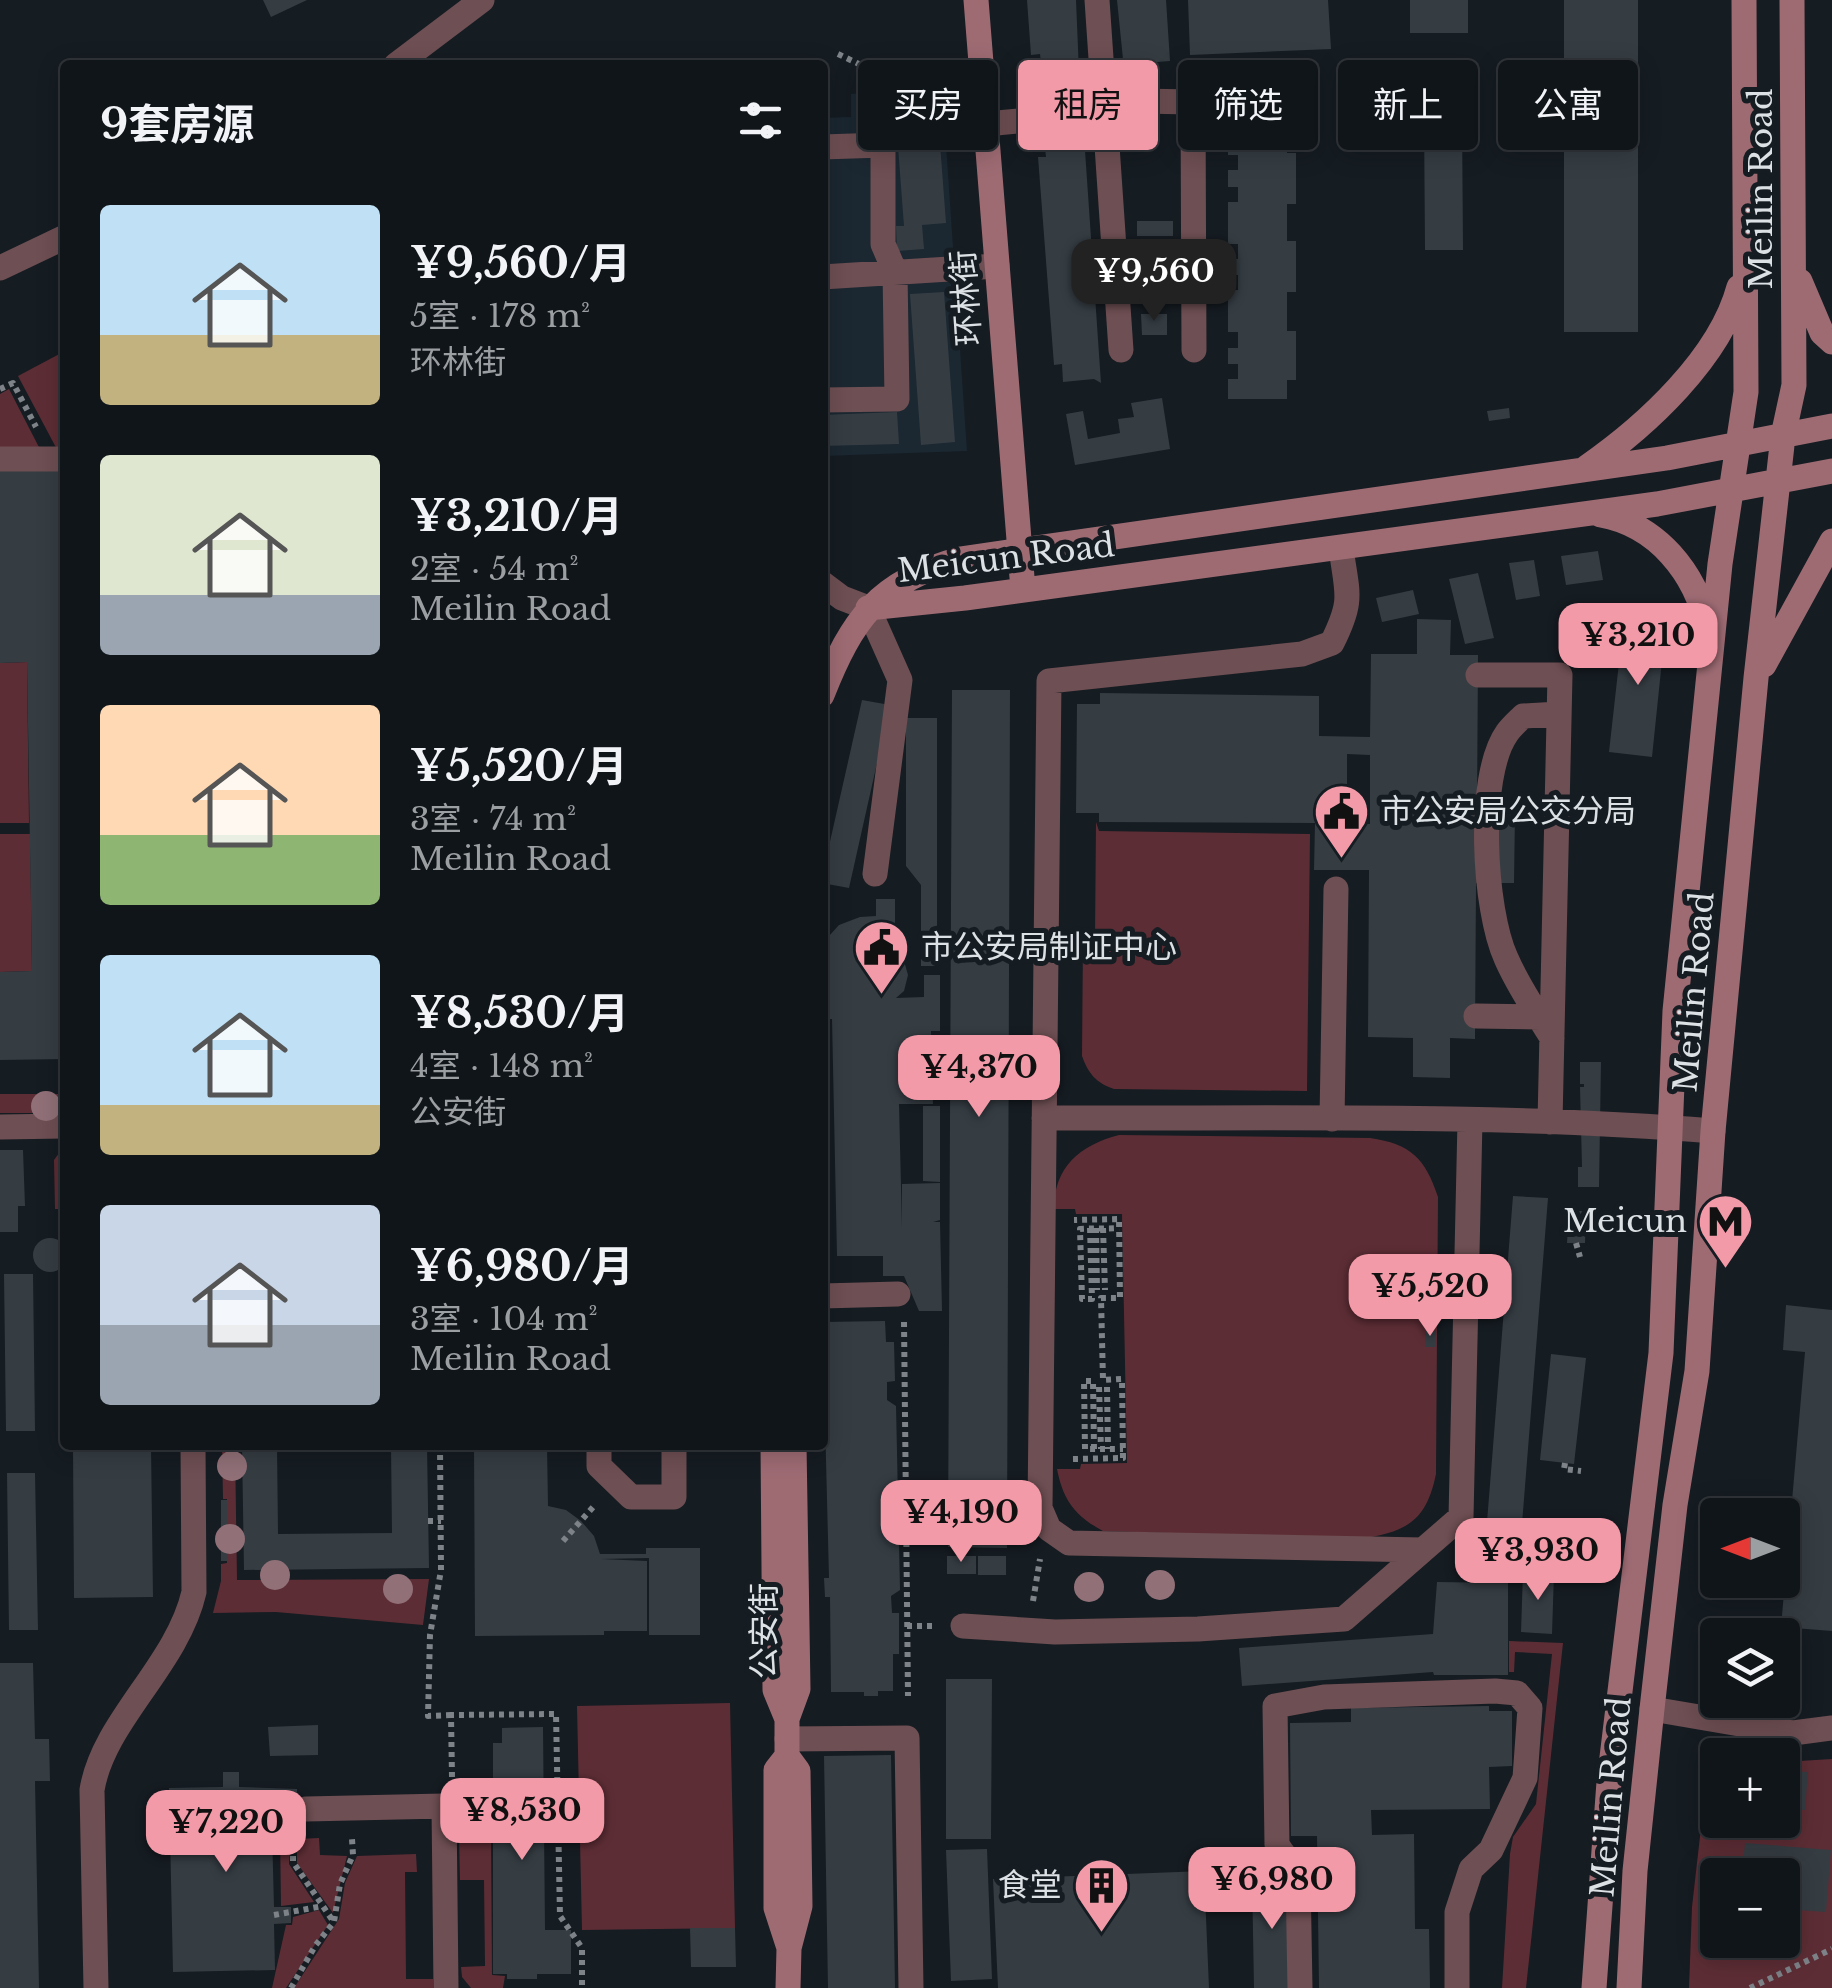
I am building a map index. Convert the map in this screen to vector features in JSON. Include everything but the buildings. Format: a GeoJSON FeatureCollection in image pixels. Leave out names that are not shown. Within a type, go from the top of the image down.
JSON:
{"type":"FeatureCollection","features":[{"type":"Feature","properties":{"kind":"main road","name":"环林街"},"geometry":{"type":"LineString","coordinates":[[976,0],[981,60]]}},
{"type":"Feature","properties":{"kind":"main road","name":"Meilin Road"},"geometry":{"type":"LineString","coordinates":[[1594,1988],[1600,1867],[1661,1353],[1675,1011],[1710,663],[1746,376],[1744,0]]}},
{"type":"Feature","properties":{"kind":"main road","name":"Meilin Road"},"geometry":{"type":"LineString","coordinates":[[1630,1988],[1635,1870],[1674,1505],[1697,1371],[1713,1131],[1756,678],[1783,436],[1795,369],[1792,0]]}},
{"type":"Feature","properties":{"kind":"main road","name":"环林街"},"geometry":{"type":"LineString","coordinates":[[988,150],[1023,590]]}},
{"type":"Feature","properties":{"kind":"main road"},"geometry":{"type":"LineString","coordinates":[[1583,470],[1642,423],[1710,350],[1725,326],[1746,262]]}},
{"type":"Feature","properties":{"kind":"main road"},"geometry":{"type":"LineString","coordinates":[[1794,265],[1822,333],[1832,342]]}},
{"type":"Feature","properties":{"kind":"main road","name":"Meicun Road"},"geometry":{"type":"LineString","coordinates":[[868,608],[883,593],[937,565],[1583,470],[1832,426]]}},
{"type":"Feature","properties":{"kind":"main road","name":"Meicun Road"},"geometry":{"type":"LineString","coordinates":[[868,608],[1591,513],[1832,471]]}},
{"type":"Feature","properties":{"kind":"main road"},"geometry":{"type":"LineString","coordinates":[[1591,513],[1631,523],[1672,556],[1702,605],[1710,663]]}},
{"type":"Feature","properties":{"kind":"main road"},"geometry":{"type":"LineString","coordinates":[[1756,678],[1832,541]]}},
{"type":"Feature","properties":{"kind":"main road"},"geometry":{"type":"LineString","coordinates":[[828,680],[868,608]]}},
{"type":"Feature","properties":{"kind":"main road","name":"公安街"},"geometry":{"type":"LineString","coordinates":[[774,1450],[776,1690],[798,1772],[800,1906],[788,1948],[788,1988]]}},
{"type":"Feature","properties":{"kind":"main road","name":"公安街"},"geometry":{"type":"LineString","coordinates":[[786,1738],[798,1690],[794,1450]]}},
{"type":"Feature","properties":{"kind":"street"},"geometry":{"type":"LineString","coordinates":[[403,60],[482,0]]}},
{"type":"Feature","properties":{"kind":"street"},"geometry":{"type":"LineString","coordinates":[[1097,0],[1101,60]]}},
{"type":"Feature","properties":{"kind":"street"},"geometry":{"type":"LineString","coordinates":[[1158,101],[1193,102],[1194,350]]}},
{"type":"Feature","properties":{"kind":"street"},"geometry":{"type":"LineString","coordinates":[[828,146],[883,145],[884,244],[894,272],[896,399],[828,400]]}},
{"type":"Feature","properties":{"kind":"street"},"geometry":{"type":"LineString","coordinates":[[1107,150],[1121,350]]}},
{"type":"Feature","properties":{"kind":"street"},"geometry":{"type":"LineString","coordinates":[[0,268],[60,238]]}},
{"type":"Feature","properties":{"kind":"street"},"geometry":{"type":"LineString","coordinates":[[828,277],[997,266]]}},
{"type":"Feature","properties":{"kind":"street"},"geometry":{"type":"LineString","coordinates":[[0,459],[59,459]]}},
{"type":"Feature","properties":{"kind":"street"},"geometry":{"type":"LineString","coordinates":[[1342,548],[1349,598],[1332,643],[1302,654],[1049,681],[1040,1508],[1049,1529],[1069,1543],[1423,1550]]}},
{"type":"Feature","properties":{"kind":"street"},"geometry":{"type":"LineString","coordinates":[[829,595],[868,608],[900,680],[875,874]]}},
{"type":"Feature","properties":{"kind":"street"},"geometry":{"type":"LineString","coordinates":[[1478,675],[1560,675],[1546,1028],[1550,1122]]}},
{"type":"Feature","properties":{"kind":"street"},"geometry":{"type":"LineString","coordinates":[[1546,1028],[1505,957],[1493,922],[1488,887],[1488,802],[1506,734],[1524,716],[1559,714]]}},
{"type":"Feature","properties":{"kind":"street"},"geometry":{"type":"LineString","coordinates":[[1332,1120],[1336,889]]}},
{"type":"Feature","properties":{"kind":"street"},"geometry":{"type":"LineString","coordinates":[[1476,1016],[1546,1028]]}},
{"type":"Feature","properties":{"kind":"street"},"geometry":{"type":"LineString","coordinates":[[1044,1118],[1550,1122],[1713,1131]]}},
{"type":"Feature","properties":{"kind":"street"},"geometry":{"type":"LineString","coordinates":[[963,1626],[1073,1632],[1344,1619],[1461,1518],[1470,1121]]}},
{"type":"Feature","properties":{"kind":"street"},"geometry":{"type":"LineString","coordinates":[[0,1127],[60,1126]]}},
{"type":"Feature","properties":{"kind":"street"},"geometry":{"type":"LineString","coordinates":[[828,1296],[898,1294]]}},
{"type":"Feature","properties":{"kind":"street"},"geometry":{"type":"LineString","coordinates":[[96,1988],[92,1790],[95,1772],[103,1750],[158,1671],[191,1606],[194,1450]]}},
{"type":"Feature","properties":{"kind":"street"},"geometry":{"type":"LineString","coordinates":[[599,1450],[599,1466],[631,1497],[674,1497],[674,1450]]}},
{"type":"Feature","properties":{"kind":"street"},"geometry":{"type":"LineString","coordinates":[[1300,1988],[1298,1876],[1277,1845],[1275,1706],[1324,1697],[1517,1693],[1530,1708],[1525,1778],[1491,1850],[1471,1869],[1457,1912],[1458,1988]]}},
{"type":"Feature","properties":{"kind":"street"},"geometry":{"type":"LineString","coordinates":[[1652,1710],[1793,1733],[1832,1728]]}},
{"type":"Feature","properties":{"kind":"street"},"geometry":{"type":"LineString","coordinates":[[786,1738],[907,1738],[911,1988]]}},
{"type":"Feature","properties":{"kind":"street"},"geometry":{"type":"LineString","coordinates":[[310,1809],[444,1806],[446,1988]]}},
{"type":"Feature","properties":{"kind":"path"},"geometry":{"type":"LineString","coordinates":[[838,54],[858,64]]}},
{"type":"Feature","properties":{"kind":"path"},"geometry":{"type":"LineString","coordinates":[[0,389],[12,383],[59,459]]}},
{"type":"Feature","properties":{"kind":"path"},"geometry":{"type":"LineString","coordinates":[[1076,1220],[1119,1219],[1120,1298],[1101,1298],[1103,1380],[1122,1379],[1123,1458],[1081,1458]]}},
{"type":"Feature","properties":{"kind":"path"},"geometry":{"type":"LineString","coordinates":[[1097,1228],[1098,1290],[1092,1299],[1082,1299],[1080,1229],[1097,1228],[1119,1228]]}},
{"type":"Feature","properties":{"kind":"path"},"geometry":{"type":"LineString","coordinates":[[1097,1228],[1098,1290]]}},
{"type":"Feature","properties":{"kind":"path"},"geometry":{"type":"LineString","coordinates":[[1575,1248],[1580,1258]]}},
{"type":"Feature","properties":{"kind":"path"},"geometry":{"type":"LineString","coordinates":[[1098,1290],[1120,1290]]}},
{"type":"Feature","properties":{"kind":"path"},"geometry":{"type":"LineString","coordinates":[[904,1321],[908,1696]]}},
{"type":"Feature","properties":{"kind":"path"},"geometry":{"type":"LineString","coordinates":[[1100,1388],[1122,1388]]}},
{"type":"Feature","properties":{"kind":"path"},"geometry":{"type":"LineString","coordinates":[[1100,1388],[1101,1449]]}},
{"type":"Feature","properties":{"kind":"path"},"geometry":{"type":"LineString","coordinates":[[1100,1388],[1101,1449]]}},
{"type":"Feature","properties":{"kind":"path"},"geometry":{"type":"LineString","coordinates":[[1101,1449],[1123,1449]]}},
{"type":"Feature","properties":{"kind":"path"},"geometry":{"type":"LineString","coordinates":[[440,1450],[441,1570],[430,1635],[428,1716],[556,1714],[560,1916],[582,1948],[582,1988]]}},
{"type":"Feature","properties":{"kind":"path"},"geometry":{"type":"LineString","coordinates":[[1565,1464],[1564,1470],[1581,1471]]}},
{"type":"Feature","properties":{"kind":"path"},"geometry":{"type":"LineString","coordinates":[[563,1540],[615,1482]]}},
{"type":"Feature","properties":{"kind":"path"},"geometry":{"type":"LineString","coordinates":[[428,1521],[441,1520]]}},
{"type":"Feature","properties":{"kind":"path"},"geometry":{"type":"LineString","coordinates":[[1036,1569],[1036,1583]]}},
{"type":"Feature","properties":{"kind":"path"},"geometry":{"type":"LineString","coordinates":[[907,1626],[918,1626]]}},
{"type":"Feature","properties":{"kind":"path"},"geometry":{"type":"LineString","coordinates":[[444,1806],[452,1780],[451,1715]]}},
{"type":"Feature","properties":{"kind":"path"},"geometry":{"type":"LineString","coordinates":[[292,1988],[315,1946],[334,1922],[340,1884],[353,1855],[352,1808]]}},
{"type":"Feature","properties":{"kind":"path"},"geometry":{"type":"LineString","coordinates":[[310,1809],[314,1835],[292,1835],[292,1862],[334,1922]]}},
{"type":"Feature","properties":{"kind":"path"},"geometry":{"type":"LineString","coordinates":[[274,1915],[323,1906]]}},
{"type":"Feature","properties":{"kind":"path"},"geometry":{"type":"LineString","coordinates":[[1750,1988],[1832,1948]]}},
{"type":"Feature","properties":{"kind":"shaded area"},"geometry":{"type":"Polygon","coordinates":[[[858,93],[858,150],[946,150],[967,451],[828,456],[828,118],[851,117],[851,94],[858,93]]]}},
{"type":"Feature","properties":{"kind":"shaded area"},"geometry":{"type":"Polygon","coordinates":[[[60,354],[60,455],[18,376],[60,354]]]}},
{"type":"Feature","properties":{"kind":"shaded area"},"geometry":{"type":"Polygon","coordinates":[[[9,389],[42,453],[0,453],[0,394],[9,389]]]}},
{"type":"Feature","properties":{"kind":"shaded area"},"geometry":{"type":"Polygon","coordinates":[[[27,662],[29,823],[0,823],[0,663],[27,662]]]}},
{"type":"Feature","properties":{"kind":"shaded area"},"geometry":{"type":"Polygon","coordinates":[[[1096,822],[1099,831],[1310,834],[1307,1091],[1114,1089],[1090,1072],[1082,1056],[1083,939],[1095,938],[1096,822]]]}},
{"type":"Feature","properties":{"kind":"shaded area"},"geometry":{"type":"Polygon","coordinates":[[[0,834],[30,834],[32,971],[0,972],[0,834]]]}},
{"type":"Feature","properties":{"kind":"shaded area"},"geometry":{"type":"Polygon","coordinates":[[[0,1094],[60,1094],[60,1113],[0,1113],[0,1094]]]}},
{"type":"Feature","properties":{"kind":"shaded area"},"geometry":{"type":"Polygon","coordinates":[[[1119,1135],[1370,1138],[1396,1144],[1422,1163],[1438,1197],[1436,1474],[1426,1504],[1411,1522],[1389,1533],[1359,1539],[1103,1531],[1072,1506],[1057,1469],[1127,1463],[1122,1214],[1076,1214],[1075,1209],[1054,1209],[1055,1194],[1072,1160],[1092,1145],[1119,1135]]]}},
{"type":"Feature","properties":{"kind":"shaded area"},"geometry":{"type":"Polygon","coordinates":[[[60,1152],[60,1209],[55,1209],[54,1160],[60,1152]]]}},
{"type":"Feature","properties":{"kind":"shaded area"},"geometry":{"type":"Polygon","coordinates":[[[222,1450],[235,1450],[237,1580],[429,1579],[423,1625],[276,1612],[213,1613],[221,1564],[227,1563],[227,1499],[223,1499],[222,1450]]]}},
{"type":"Feature","properties":{"kind":"shaded area"},"geometry":{"type":"Polygon","coordinates":[[[1509,1641],[1563,1643],[1526,1988],[1502,1988],[1510,1854],[1513,1837],[1536,1804],[1552,1654],[1515,1652],[1514,1672],[1509,1672],[1509,1641]]]}},
{"type":"Feature","properties":{"kind":"shaded area"},"geometry":{"type":"Polygon","coordinates":[[[730,1703],[735,1928],[582,1930],[577,1706],[730,1703]]]}},
{"type":"Feature","properties":{"kind":"shaded area"},"geometry":{"type":"Polygon","coordinates":[[[1832,1759],[1832,1988],[1689,1988],[1700,1836],[1800,1838],[1800,1761],[1832,1759]]]}},
{"type":"Feature","properties":{"kind":"shaded area"},"geometry":{"type":"Polygon","coordinates":[[[291,1832],[289,1864],[314,1902],[281,1906],[280,1833],[291,1832]]]}},
{"type":"Feature","properties":{"kind":"shaded area"},"geometry":{"type":"Polygon","coordinates":[[[491,1834],[492,1975],[505,1976],[503,1988],[471,1988],[462,1977],[461,1967],[485,1966],[484,1880],[460,1880],[459,1835],[491,1834]]]}},
{"type":"Feature","properties":{"kind":"shaded area"},"geometry":{"type":"Polygon","coordinates":[[[319,1838],[320,1855],[347,1856],[333,1913],[297,1863],[297,1839],[319,1838]]]}},
{"type":"Feature","properties":{"kind":"shaded area"},"geometry":{"type":"Polygon","coordinates":[[[416,1854],[417,1872],[405,1872],[406,1979],[433,1979],[433,1988],[294,1988],[339,1919],[345,1883],[357,1856],[416,1854]]]}},
{"type":"Feature","properties":{"kind":"shaded area"},"geometry":{"type":"Polygon","coordinates":[[[319,1910],[328,1925],[286,1988],[272,1988],[286,1925],[292,1925],[293,1917],[319,1910]]]}},
{"type":"Feature","properties":{"kind":"place","name":"市公安局公交分局"},"geometry":{"type":"Point","coordinates":[1341,860]}},
{"type":"Feature","properties":{"kind":"place","name":"市公安局制证中心"},"geometry":{"type":"Point","coordinates":[882,996]}},
{"type":"Feature","properties":{"kind":"place","name":"Meicun"},"geometry":{"type":"Point","coordinates":[1726,1270]}},
{"type":"Feature","properties":{"kind":"place","name":"食堂"},"geometry":{"type":"Point","coordinates":[1101,1934]}}]}
